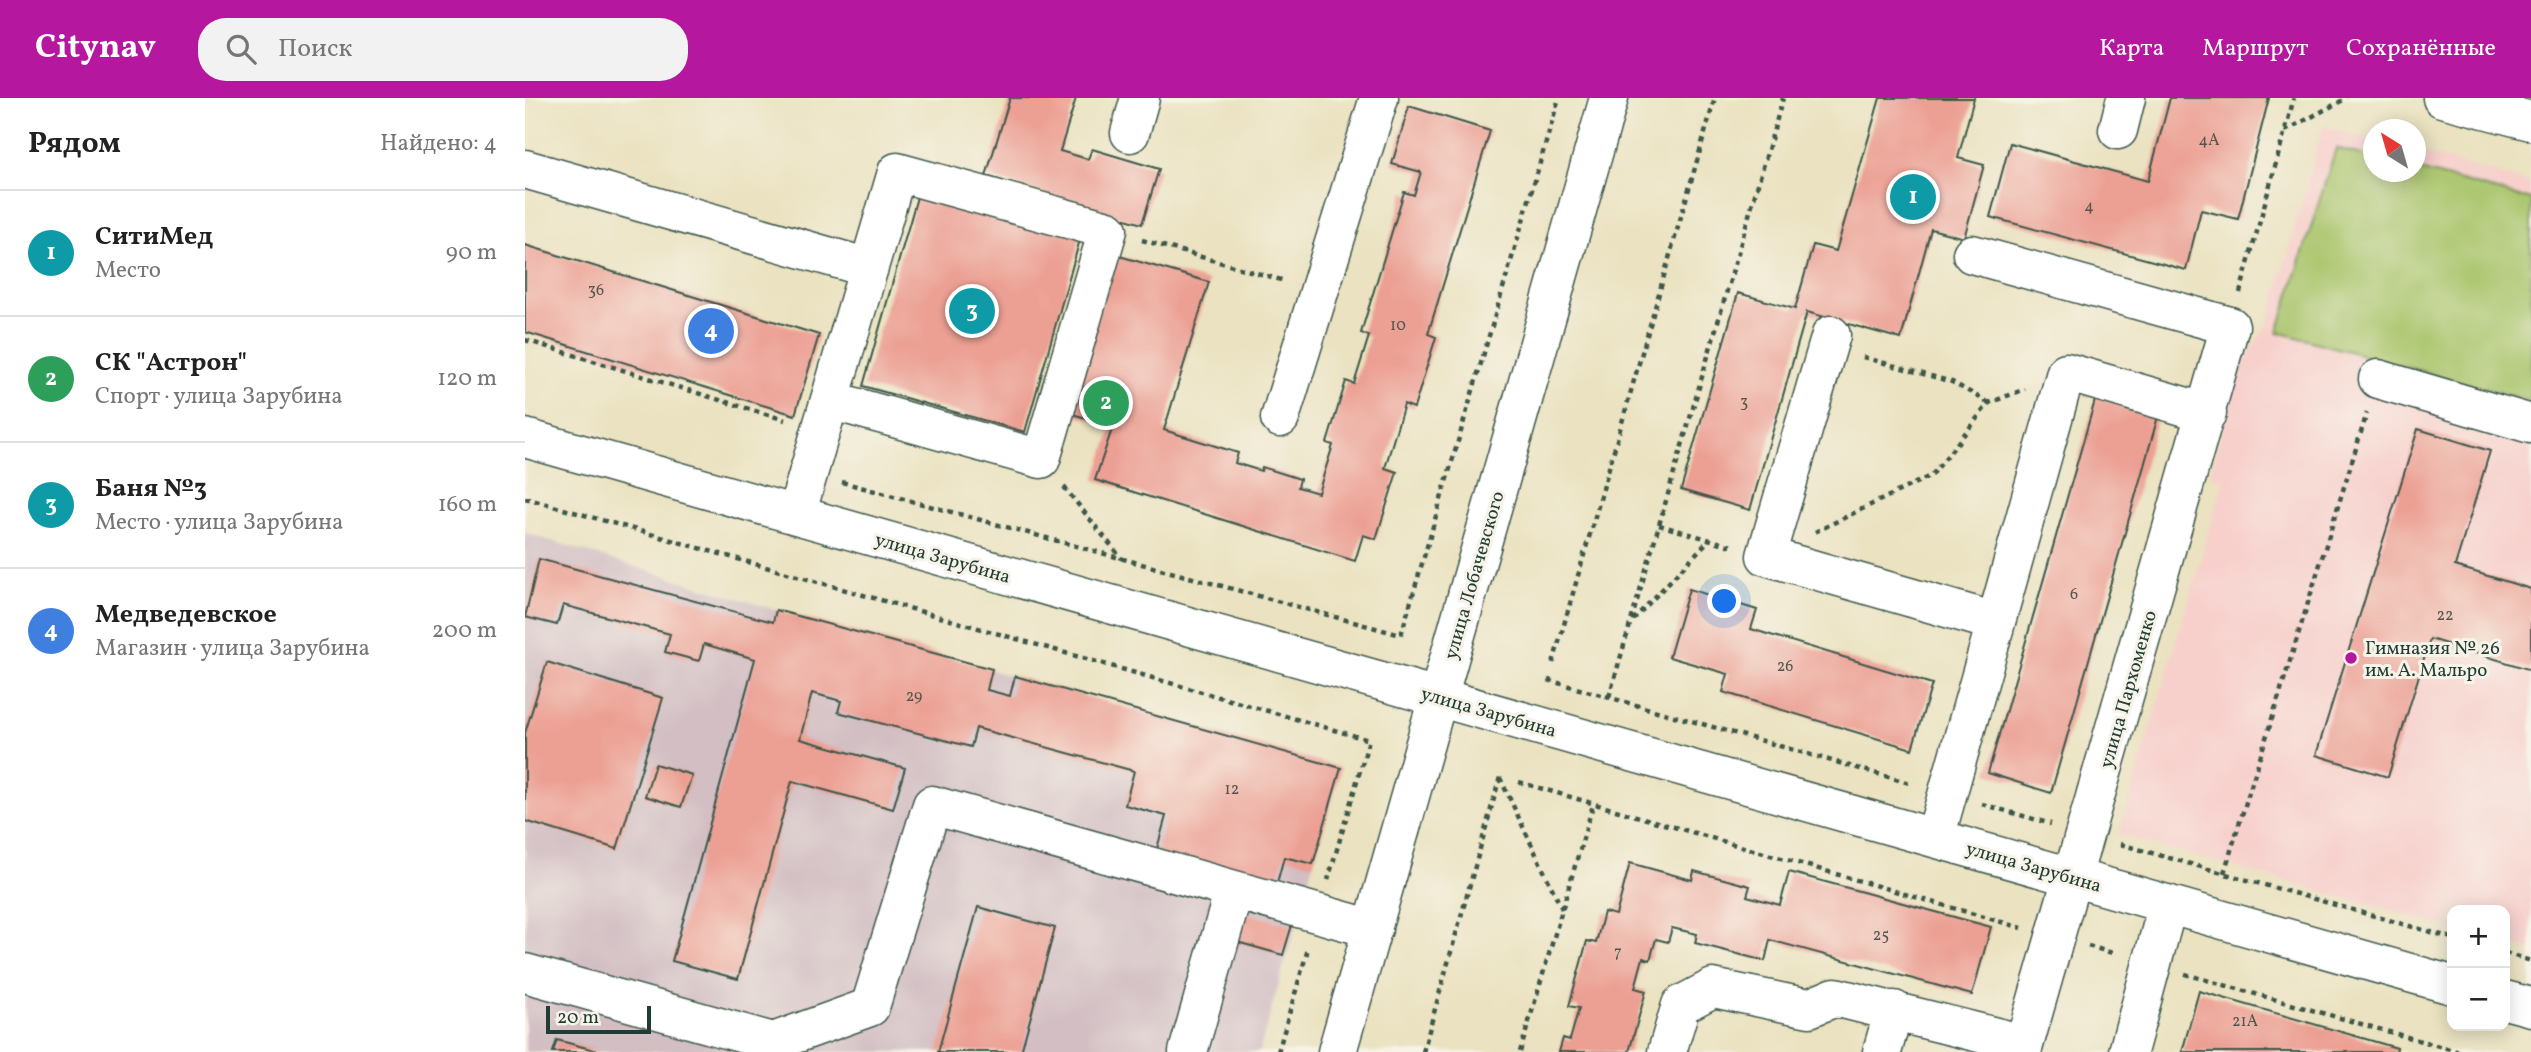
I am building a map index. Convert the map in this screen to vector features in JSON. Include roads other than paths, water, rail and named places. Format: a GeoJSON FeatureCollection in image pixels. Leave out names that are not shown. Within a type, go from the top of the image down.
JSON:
{"type":"FeatureCollection","features":[{"type":"Feature","properties":{"kind":"street"},"geometry":{"type":"LineString","coordinates":[[1280,418],[1379,98]]}},
{"type":"Feature","properties":{"kind":"street","name":"улица Лобачевского"},"geometry":{"type":"LineString","coordinates":[[1337,1052],[1609,98]]}},
{"type":"Feature","properties":{"kind":"street"},"geometry":{"type":"LineString","coordinates":[[2442,98],[2531,121]]}},
{"type":"Feature","properties":{"kind":"street"},"geometry":{"type":"LineString","coordinates":[[525,169],[869,268]]}},
{"type":"Feature","properties":{"kind":"street"},"geometry":{"type":"LineString","coordinates":[[784,512],[808,473],[897,172],[1108,230],[1041,459],[830,400]]}},
{"type":"Feature","properties":{"kind":"street","name":"улица Пархоменко"},"geometry":{"type":"LineString","coordinates":[[1972,254],[2230,326],[2023,1048]]}},
{"type":"Feature","properties":{"kind":"street"},"geometry":{"type":"LineString","coordinates":[[784,512],[798,424],[829,329]]}},
{"type":"Feature","properties":{"kind":"street"},"geometry":{"type":"LineString","coordinates":[[1830,341],[1766,556],[1996,622]]}},
{"type":"Feature","properties":{"kind":"street"},"geometry":{"type":"LineString","coordinates":[[1935,838],[2066,372],[2207,413]]}},
{"type":"Feature","properties":{"kind":"street"},"geometry":{"type":"LineString","coordinates":[[2378,379],[2531,424]]}},
{"type":"Feature","properties":{"kind":"street","name":"улица Зарубина"},"geometry":{"type":"LineString","coordinates":[[525,438],[2447,984]]}},
{"type":"Feature","properties":{"kind":"street"},"geometry":{"type":"LineString","coordinates":[[525,973],[773,1042],[870,1007],[932,805],[1373,929]]}},
{"type":"Feature","properties":{"kind":"street"},"geometry":{"type":"LineString","coordinates":[[1188,1052],[1234,890]]}},
{"type":"Feature","properties":{"kind":"street"},"geometry":{"type":"LineString","coordinates":[[2128,1052],[2168,904]]}},
{"type":"Feature","properties":{"kind":"street"},"geometry":{"type":"LineString","coordinates":[[1667,1052],[1681,1004],[1713,988],[1809,1008],[1835,997],[1894,1010],[2023,1048]]}},
{"type":"Feature","properties":{"kind":"street"},"geometry":{"type":"LineString","coordinates":[[2510,1001],[2531,1007]]}},
{"type":"Feature","properties":{"kind":"street"},"geometry":{"type":"LineString","coordinates":[[1882,1052],[1894,1010]]}},
{"type":"Feature","properties":{"kind":"place","name":"СитиМед"},"geometry":{"type":"Point","coordinates":[1913,197]}},
{"type":"Feature","properties":{"kind":"place","name":"Баня №3"},"geometry":{"type":"Point","coordinates":[972,311]}},
{"type":"Feature","properties":{"kind":"place","name":"Медведевское"},"geometry":{"type":"Point","coordinates":[711,331]}},
{"type":"Feature","properties":{"kind":"place","name":"СК \"Астрон\""},"geometry":{"type":"Point","coordinates":[1106,403]}},
{"type":"Feature","properties":{"kind":"place","name":"Гимназия № 26 им. А. Мальро"},"geometry":{"type":"Point","coordinates":[2351,658]}}]}
